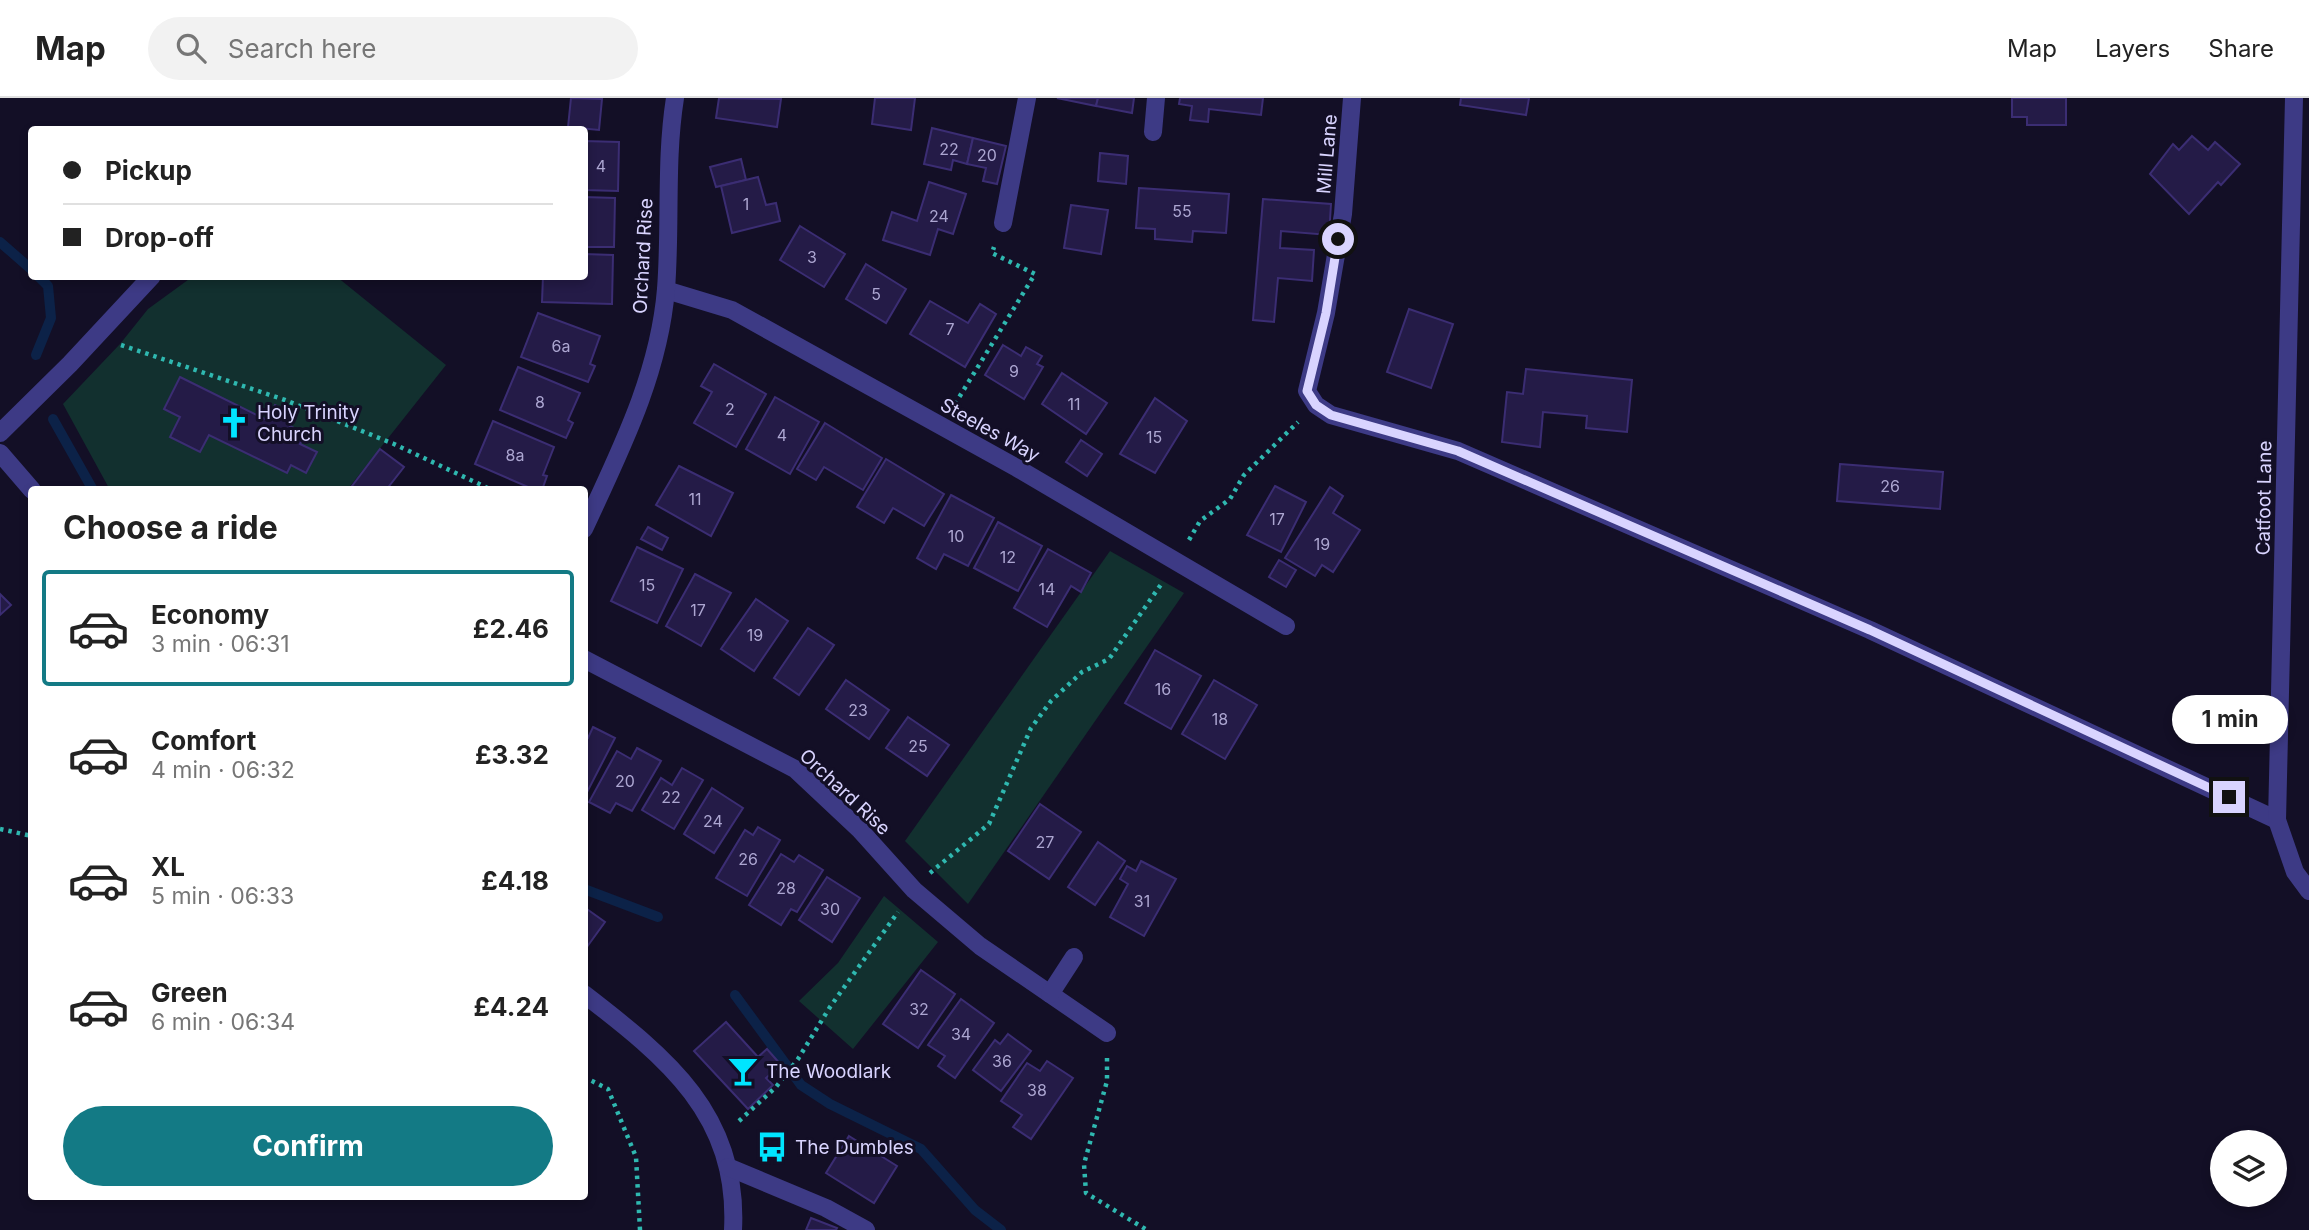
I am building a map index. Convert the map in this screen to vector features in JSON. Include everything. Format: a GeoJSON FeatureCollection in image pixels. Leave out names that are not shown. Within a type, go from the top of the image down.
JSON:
{"type":"FeatureCollection","features":[{"type":"Feature","properties":{"kind":"street","name":"Orchard Rise"},"geometry":{"type":"LineString","coordinates":[[588,520],[651,374],[666,290],[669,135],[675,98]]}},
{"type":"Feature","properties":{"kind":"street"},"geometry":{"type":"LineString","coordinates":[[1003,223],[1027,98]]}},
{"type":"Feature","properties":{"kind":"street"},"geometry":{"type":"LineString","coordinates":[[1153,132],[1156,98]]}},
{"type":"Feature","properties":{"kind":"street","name":"Mill Lane"},"geometry":{"type":"LineString","coordinates":[[1316,405],[1307,391],[1326,313],[1343,214],[1352,98]]}},
{"type":"Feature","properties":{"kind":"street","name":"Catfoot Lane"},"geometry":{"type":"LineString","coordinates":[[2294,98],[2277,820],[2295,872],[2309,891]]}},
{"type":"Feature","properties":{"kind":"street"},"geometry":{"type":"LineString","coordinates":[[0,433],[148,280]]}},
{"type":"Feature","properties":{"kind":"street","name":"Steeles Way"},"geometry":{"type":"LineString","coordinates":[[666,290],[703,299],[732,310],[941,426],[1286,626]]}},
{"type":"Feature","properties":{"kind":"street"},"geometry":{"type":"LineString","coordinates":[[1316,405],[1331,415],[1458,451],[1870,630],[2277,820]]}},
{"type":"Feature","properties":{"kind":"street"},"geometry":{"type":"LineString","coordinates":[[0,453],[29,486]]}},
{"type":"Feature","properties":{"kind":"street","name":"Orchard Rise"},"geometry":{"type":"LineString","coordinates":[[588,661],[795,769],[860,830],[914,890],[980,946],[1107,1033]]}},
{"type":"Feature","properties":{"kind":"street"},"geometry":{"type":"LineString","coordinates":[[1050,994],[1074,957]]}},
{"type":"Feature","properties":{"kind":"street"},"geometry":{"type":"LineString","coordinates":[[588,997],[666,1062],[702,1107],[720,1138],[726,1162],[733,1230]]}},
{"type":"Feature","properties":{"kind":"street"},"geometry":{"type":"LineString","coordinates":[[726,1162],[826,1208],[866,1230]]}},
{"type":"Feature","properties":{"kind":"path"},"geometry":{"type":"LineString","coordinates":[[941,426],[1035,274],[992,253],[1003,223]]}},
{"type":"Feature","properties":{"kind":"path"},"geometry":{"type":"LineString","coordinates":[[96,336],[289,402],[394,444],[483,486]]}},
{"type":"Feature","properties":{"kind":"path"},"geometry":{"type":"LineString","coordinates":[[285,410],[289,402]]}},
{"type":"Feature","properties":{"kind":"path"},"geometry":{"type":"LineString","coordinates":[[1190,540],[1200,521],[1230,499],[1244,475],[1316,405]]}},
{"type":"Feature","properties":{"kind":"path"},"geometry":{"type":"LineString","coordinates":[[720,1138],[776,1087],[798,1059],[831,1007],[914,890],[989,824],[1031,728],[1051,701],[1082,672],[1109,659],[1176,563]]}},
{"type":"Feature","properties":{"kind":"path"},"geometry":{"type":"LineString","coordinates":[[0,829],[28,835]]}},
{"type":"Feature","properties":{"kind":"path"},"geometry":{"type":"LineString","coordinates":[[1107,1033],[1107,1081],[1084,1164],[1086,1193],[1147,1230]]}},
{"type":"Feature","properties":{"kind":"path"},"geometry":{"type":"LineString","coordinates":[[588,1079],[608,1089],[636,1157],[640,1230]]}},
{"type":"Feature","properties":{"kind":"green space"},"geometry":{"type":"Polygon","coordinates":[[[188,280],[341,280],[446,365],[350,486],[108,486],[63,404],[120,344],[148,309],[188,280]]]}},
{"type":"Feature","properties":{"kind":"green space"},"geometry":{"type":"Polygon","coordinates":[[[1110,551],[1184,593],[968,904],[905,841],[1110,551]]]}},
{"type":"Feature","properties":{"kind":"green space"},"geometry":{"type":"Polygon","coordinates":[[[884,896],[938,942],[853,1049],[799,1001],[838,963],[884,896]]]}},
{"type":"Feature","properties":{"kind":"building"},"geometry":{"type":"Polygon","coordinates":[[[571,98],[602,99],[599,130],[588,129],[588,126],[568,126],[571,98]]]}},
{"type":"Feature","properties":{"kind":"building"},"geometry":{"type":"Polygon","coordinates":[[[719,98],[781,99],[777,127],[716,118],[719,98]]]}},
{"type":"Feature","properties":{"kind":"building"},"geometry":{"type":"Polygon","coordinates":[[[875,98],[915,98],[911,130],[872,124],[875,98]]]}},
{"type":"Feature","properties":{"kind":"building"},"geometry":{"type":"Polygon","coordinates":[[[1057,98],[1098,98],[1096,106],[1057,98]]]}},
{"type":"Feature","properties":{"kind":"building"},"geometry":{"type":"Polygon","coordinates":[[[1098,98],[1134,98],[1132,113],[1096,106],[1098,98]]]}},
{"type":"Feature","properties":{"kind":"building"},"geometry":{"type":"Polygon","coordinates":[[[1180,98],[1263,98],[1261,115],[1209,109],[1208,122],[1190,120],[1192,106],[1179,104],[1180,98]]]}},
{"type":"Feature","properties":{"kind":"building"},"geometry":{"type":"Polygon","coordinates":[[[1461,98],[1529,98],[1526,115],[1460,105],[1461,98]]]}},
{"type":"Feature","properties":{"kind":"building"},"geometry":{"type":"Polygon","coordinates":[[[2012,98],[2066,98],[2066,125],[2027,125],[2027,117],[2012,117],[2012,98]]]}},
{"type":"Feature","properties":{"kind":"building"},"geometry":{"type":"Polygon","coordinates":[[[932,128],[973,138],[967,164],[953,160],[951,170],[924,164],[932,128]]]}},
{"type":"Feature","properties":{"kind":"building"},"geometry":{"type":"Polygon","coordinates":[[[2192,136],[2208,150],[2215,142],[2240,164],[2221,185],[2218,182],[2189,214],[2150,174],[2173,144],[2179,150],[2192,136]]]}},
{"type":"Feature","properties":{"kind":"building"},"geometry":{"type":"Polygon","coordinates":[[[973,138],[1006,146],[997,184],[983,181],[986,168],[967,164],[973,138]]]}},
{"type":"Feature","properties":{"kind":"building"},"geometry":{"type":"Polygon","coordinates":[[[588,141],[619,142],[618,191],[588,190],[588,141]]]}},
{"type":"Feature","properties":{"kind":"building"},"geometry":{"type":"Polygon","coordinates":[[[1100,153],[1128,156],[1126,184],[1098,181],[1100,153]]]}},
{"type":"Feature","properties":{"kind":"building"},"geometry":{"type":"Polygon","coordinates":[[[741,159],[746,180],[716,187],[710,167],[741,159]]]}},
{"type":"Feature","properties":{"kind":"building"},"geometry":{"type":"Polygon","coordinates":[[[758,177],[766,205],[776,203],[780,221],[732,233],[721,186],[758,177]]]}},
{"type":"Feature","properties":{"kind":"building"},"geometry":{"type":"Polygon","coordinates":[[[929,182],[966,194],[953,234],[938,229],[930,255],[883,240],[892,212],[917,221],[929,182]]]}},
{"type":"Feature","properties":{"kind":"building"},"geometry":{"type":"Polygon","coordinates":[[[1139,188],[1229,194],[1226,233],[1193,231],[1192,242],[1155,239],[1155,229],[1136,228],[1139,188]]]}},
{"type":"Feature","properties":{"kind":"building"},"geometry":{"type":"Polygon","coordinates":[[[588,197],[615,198],[614,247],[588,247],[588,197]]]}},
{"type":"Feature","properties":{"kind":"building"},"geometry":{"type":"Polygon","coordinates":[[[1263,199],[1331,204],[1329,235],[1281,231],[1280,248],[1314,250],[1312,281],[1278,278],[1274,322],[1253,320],[1263,199]]]}},
{"type":"Feature","properties":{"kind":"building"},"geometry":{"type":"Polygon","coordinates":[[[1071,205],[1108,210],[1101,254],[1064,248],[1071,205]]]}},
{"type":"Feature","properties":{"kind":"building"},"geometry":{"type":"Polygon","coordinates":[[[800,226],[845,254],[824,287],[780,260],[800,226]]]}},
{"type":"Feature","properties":{"kind":"building"},"geometry":{"type":"Polygon","coordinates":[[[588,254],[613,255],[612,304],[542,302],[543,280],[588,280],[588,254]]]}},
{"type":"Feature","properties":{"kind":"building"},"geometry":{"type":"Polygon","coordinates":[[[866,264],[906,289],[886,323],[846,299],[866,264]]]}},
{"type":"Feature","properties":{"kind":"building"},"geometry":{"type":"Polygon","coordinates":[[[930,301],[968,323],[980,304],[996,314],[965,367],[910,334],[930,301]]]}},
{"type":"Feature","properties":{"kind":"building"},"geometry":{"type":"Polygon","coordinates":[[[1409,309],[1453,324],[1431,388],[1387,372],[1409,309]]]}},
{"type":"Feature","properties":{"kind":"building"},"geometry":{"type":"Polygon","coordinates":[[[538,313],[600,336],[590,364],[595,366],[588,382],[521,357],[538,313]]]}},
{"type":"Feature","properties":{"kind":"building"},"geometry":{"type":"Polygon","coordinates":[[[1003,345],[1021,356],[1026,347],[1042,356],[1037,364],[1043,367],[1024,399],[985,375],[1003,345]]]}},
{"type":"Feature","properties":{"kind":"building"},"geometry":{"type":"Polygon","coordinates":[[[714,364],[766,394],[736,447],[694,423],[712,392],[701,386],[714,364]]]}},
{"type":"Feature","properties":{"kind":"building"},"geometry":{"type":"Polygon","coordinates":[[[518,367],[580,393],[568,420],[573,423],[566,438],[500,410],[518,367]]]}},
{"type":"Feature","properties":{"kind":"building"},"geometry":{"type":"Polygon","coordinates":[[[1526,369],[1632,380],[1627,432],[1586,428],[1587,416],[1543,412],[1540,447],[1502,442],[1507,392],[1523,394],[1526,369]]]}},
{"type":"Feature","properties":{"kind":"building"},"geometry":{"type":"Polygon","coordinates":[[[1062,373],[1107,403],[1086,434],[1042,404],[1062,373]]]}},
{"type":"Feature","properties":{"kind":"building","name":"Holy Trinity Church"},"geometry":{"type":"Polygon","coordinates":[[[180,377],[267,420],[275,405],[295,415],[290,426],[305,434],[300,444],[317,452],[306,473],[291,465],[287,473],[209,435],[200,452],[170,437],[180,417],[164,409],[180,377]]]}},
{"type":"Feature","properties":{"kind":"building"},"geometry":{"type":"Polygon","coordinates":[[[775,397],[819,422],[790,474],[746,449],[775,397]]]}},
{"type":"Feature","properties":{"kind":"building"},"geometry":{"type":"Polygon","coordinates":[[[1155,398],[1187,421],[1155,473],[1120,454],[1155,398]]]}},
{"type":"Feature","properties":{"kind":"building"},"geometry":{"type":"Polygon","coordinates":[[[493,421],[554,447],[543,475],[547,476],[543,486],[526,486],[475,464],[493,421]]]}},
{"type":"Feature","properties":{"kind":"building"},"geometry":{"type":"Polygon","coordinates":[[[825,423],[882,458],[863,490],[824,467],[816,480],[797,469],[825,423]]]}},
{"type":"Feature","properties":{"kind":"building"},"geometry":{"type":"Polygon","coordinates":[[[1081,440],[1102,454],[1087,476],[1066,462],[1081,440]]]}},
{"type":"Feature","properties":{"kind":"building"},"geometry":{"type":"Polygon","coordinates":[[[380,449],[404,467],[389,486],[352,486],[380,449]]]}},
{"type":"Feature","properties":{"kind":"building"},"geometry":{"type":"Polygon","coordinates":[[[886,459],[944,494],[924,526],[893,508],[884,523],[857,507],[886,459]]]}},
{"type":"Feature","properties":{"kind":"building"},"geometry":{"type":"Polygon","coordinates":[[[1840,464],[1943,472],[1940,509],[1837,501],[1840,464]]]}},
{"type":"Feature","properties":{"kind":"building"},"geometry":{"type":"Polygon","coordinates":[[[679,466],[733,493],[711,536],[656,505],[679,466]]]}},
{"type":"Feature","properties":{"kind":"building"},"geometry":{"type":"Polygon","coordinates":[[[1275,486],[1306,502],[1281,552],[1247,535],[1275,486]]]}},
{"type":"Feature","properties":{"kind":"building"},"geometry":{"type":"Polygon","coordinates":[[[1330,487],[1343,496],[1333,513],[1360,530],[1333,572],[1322,565],[1315,576],[1285,558],[1330,487]]]}},
{"type":"Feature","properties":{"kind":"building"},"geometry":{"type":"Polygon","coordinates":[[[951,495],[994,518],[968,566],[944,554],[936,569],[917,558],[951,495]]]}},
{"type":"Feature","properties":{"kind":"building"},"geometry":{"type":"Polygon","coordinates":[[[998,522],[1042,546],[1018,591],[974,568],[998,522]]]}},
{"type":"Feature","properties":{"kind":"building"},"geometry":{"type":"Polygon","coordinates":[[[648,527],[668,538],[662,550],[641,539],[648,527]]]}},
{"type":"Feature","properties":{"kind":"building"},"geometry":{"type":"Polygon","coordinates":[[[637,547],[683,569],[657,623],[611,601],[637,547]]]}},
{"type":"Feature","properties":{"kind":"building"},"geometry":{"type":"Polygon","coordinates":[[[1048,549],[1091,573],[1081,592],[1071,586],[1047,627],[1014,608],[1048,549]]]}},
{"type":"Feature","properties":{"kind":"building"},"geometry":{"type":"Polygon","coordinates":[[[1279,560],[1296,570],[1286,587],[1269,577],[1279,560]]]}},
{"type":"Feature","properties":{"kind":"building"},"geometry":{"type":"Polygon","coordinates":[[[695,574],[731,593],[701,646],[666,626],[695,574]]]}},
{"type":"Feature","properties":{"kind":"building"},"geometry":{"type":"Polygon","coordinates":[[[0,594],[11,605],[0,615],[0,594]]]}},
{"type":"Feature","properties":{"kind":"building"},"geometry":{"type":"Polygon","coordinates":[[[756,599],[788,621],[754,671],[721,649],[756,599]]]}},
{"type":"Feature","properties":{"kind":"building"},"geometry":{"type":"Polygon","coordinates":[[[808,628],[834,645],[799,695],[774,678],[808,628]]]}},
{"type":"Feature","properties":{"kind":"building"},"geometry":{"type":"Polygon","coordinates":[[[1155,650],[1201,676],[1171,729],[1125,703],[1155,650]]]}},
{"type":"Feature","properties":{"kind":"building"},"geometry":{"type":"Polygon","coordinates":[[[846,680],[889,710],[869,739],[826,709],[846,680]]]}},
{"type":"Feature","properties":{"kind":"building"},"geometry":{"type":"Polygon","coordinates":[[[1214,680],[1257,705],[1225,759],[1182,734],[1214,680]]]}},
{"type":"Feature","properties":{"kind":"building"},"geometry":{"type":"Polygon","coordinates":[[[908,717],[949,745],[927,776],[886,748],[908,717]]]}},
{"type":"Feature","properties":{"kind":"building"},"geometry":{"type":"Polygon","coordinates":[[[593,727],[615,738],[588,790],[588,738],[593,727]]]}},
{"type":"Feature","properties":{"kind":"building"},"geometry":{"type":"Polygon","coordinates":[[[637,748],[661,761],[632,811],[616,803],[610,813],[589,802],[617,751],[631,759],[637,748]]]}},
{"type":"Feature","properties":{"kind":"building"},"geometry":{"type":"Polygon","coordinates":[[[682,768],[703,780],[674,829],[642,810],[661,778],[672,785],[682,768]]]}},
{"type":"Feature","properties":{"kind":"building"},"geometry":{"type":"Polygon","coordinates":[[[712,788],[743,808],[714,853],[684,834],[712,788]]]}},
{"type":"Feature","properties":{"kind":"building"},"geometry":{"type":"Polygon","coordinates":[[[1040,804],[1081,832],[1049,879],[1008,851],[1040,804]]]}},
{"type":"Feature","properties":{"kind":"building"},"geometry":{"type":"Polygon","coordinates":[[[758,827],[780,840],[747,896],[716,878],[745,830],[753,835],[758,827]]]}},
{"type":"Feature","properties":{"kind":"building"},"geometry":{"type":"Polygon","coordinates":[[[1098,842],[1125,861],[1095,905],[1068,887],[1098,842]]]}},
{"type":"Feature","properties":{"kind":"building"},"geometry":{"type":"Polygon","coordinates":[[[781,854],[794,862],[799,855],[823,870],[797,912],[791,909],[781,925],[749,905],[781,854]]]}},
{"type":"Feature","properties":{"kind":"building"},"geometry":{"type":"Polygon","coordinates":[[[1141,861],[1176,879],[1144,936],[1110,917],[1128,884],[1120,879],[1127,866],[1136,871],[1141,861]]]}},
{"type":"Feature","properties":{"kind":"building"},"geometry":{"type":"Polygon","coordinates":[[[827,877],[860,898],[832,942],[799,920],[827,877]]]}},
{"type":"Feature","properties":{"kind":"building"},"geometry":{"type":"Polygon","coordinates":[[[588,910],[605,922],[588,945],[588,910]]]}},
{"type":"Feature","properties":{"kind":"building"},"geometry":{"type":"Polygon","coordinates":[[[921,970],[955,994],[918,1048],[883,1024],[921,970]]]}},
{"type":"Feature","properties":{"kind":"building"},"geometry":{"type":"Polygon","coordinates":[[[961,999],[994,1023],[955,1078],[938,1066],[945,1056],[928,1045],[961,999]]]}},
{"type":"Feature","properties":{"kind":"building","name":"The Woodlark"},"geometry":{"type":"Polygon","coordinates":[[[726,1022],[758,1057],[767,1049],[781,1065],[766,1078],[773,1085],[748,1109],[694,1051],[726,1022]]]}},
{"type":"Feature","properties":{"kind":"building"},"geometry":{"type":"Polygon","coordinates":[[[1008,1034],[1031,1051],[1001,1091],[973,1070],[995,1040],[1000,1044],[1008,1034]]]}},
{"type":"Feature","properties":{"kind":"building"},"geometry":{"type":"Polygon","coordinates":[[[1047,1061],[1073,1078],[1031,1139],[1013,1127],[1022,1115],[1001,1101],[1027,1063],[1040,1071],[1047,1061]]]}},
{"type":"Feature","properties":{"kind":"building"},"geometry":{"type":"Polygon","coordinates":[[[849,1136],[897,1166],[874,1203],[826,1173],[849,1136]]]}},
{"type":"Feature","properties":{"kind":"building"},"geometry":{"type":"Polygon","coordinates":[[[811,1218],[837,1228],[806,1230],[811,1218]]]}},
{"type":"Feature","properties":{"kind":"waterway"},"geometry":{"type":"LineString","coordinates":[[0,242],[28,266]]}},
{"type":"Feature","properties":{"kind":"waterway"},"geometry":{"type":"LineString","coordinates":[[36,355],[51,318],[48,286],[42,280]]}},
{"type":"Feature","properties":{"kind":"waterway"},"geometry":{"type":"LineString","coordinates":[[53,419],[91,486]]}},
{"type":"Feature","properties":{"kind":"waterway"},"geometry":{"type":"LineString","coordinates":[[588,891],[658,917]]}},
{"type":"Feature","properties":{"kind":"waterway"},"geometry":{"type":"LineString","coordinates":[[735,995],[801,1085],[830,1104],[921,1149],[975,1210],[1001,1230]]}},
{"type":"Feature","properties":{"kind":"place","name":"Holy Trinity Church"},"geometry":{"type":"Point","coordinates":[234,423]}},
{"type":"Feature","properties":{"kind":"place","name":"The Woodlark"},"geometry":{"type":"Point","coordinates":[743,1071]}},
{"type":"Feature","properties":{"kind":"place","name":"The Dumbles"},"geometry":{"type":"Point","coordinates":[772,1147]}},
{"type":"Feature","properties":{"kind":"route"},"geometry":{"type":"LineString","coordinates":[[1338,239],[1326,313],[1307,391],[1316,405],[1331,415],[1458,451],[1870,630],[2229,797]]}}]}
